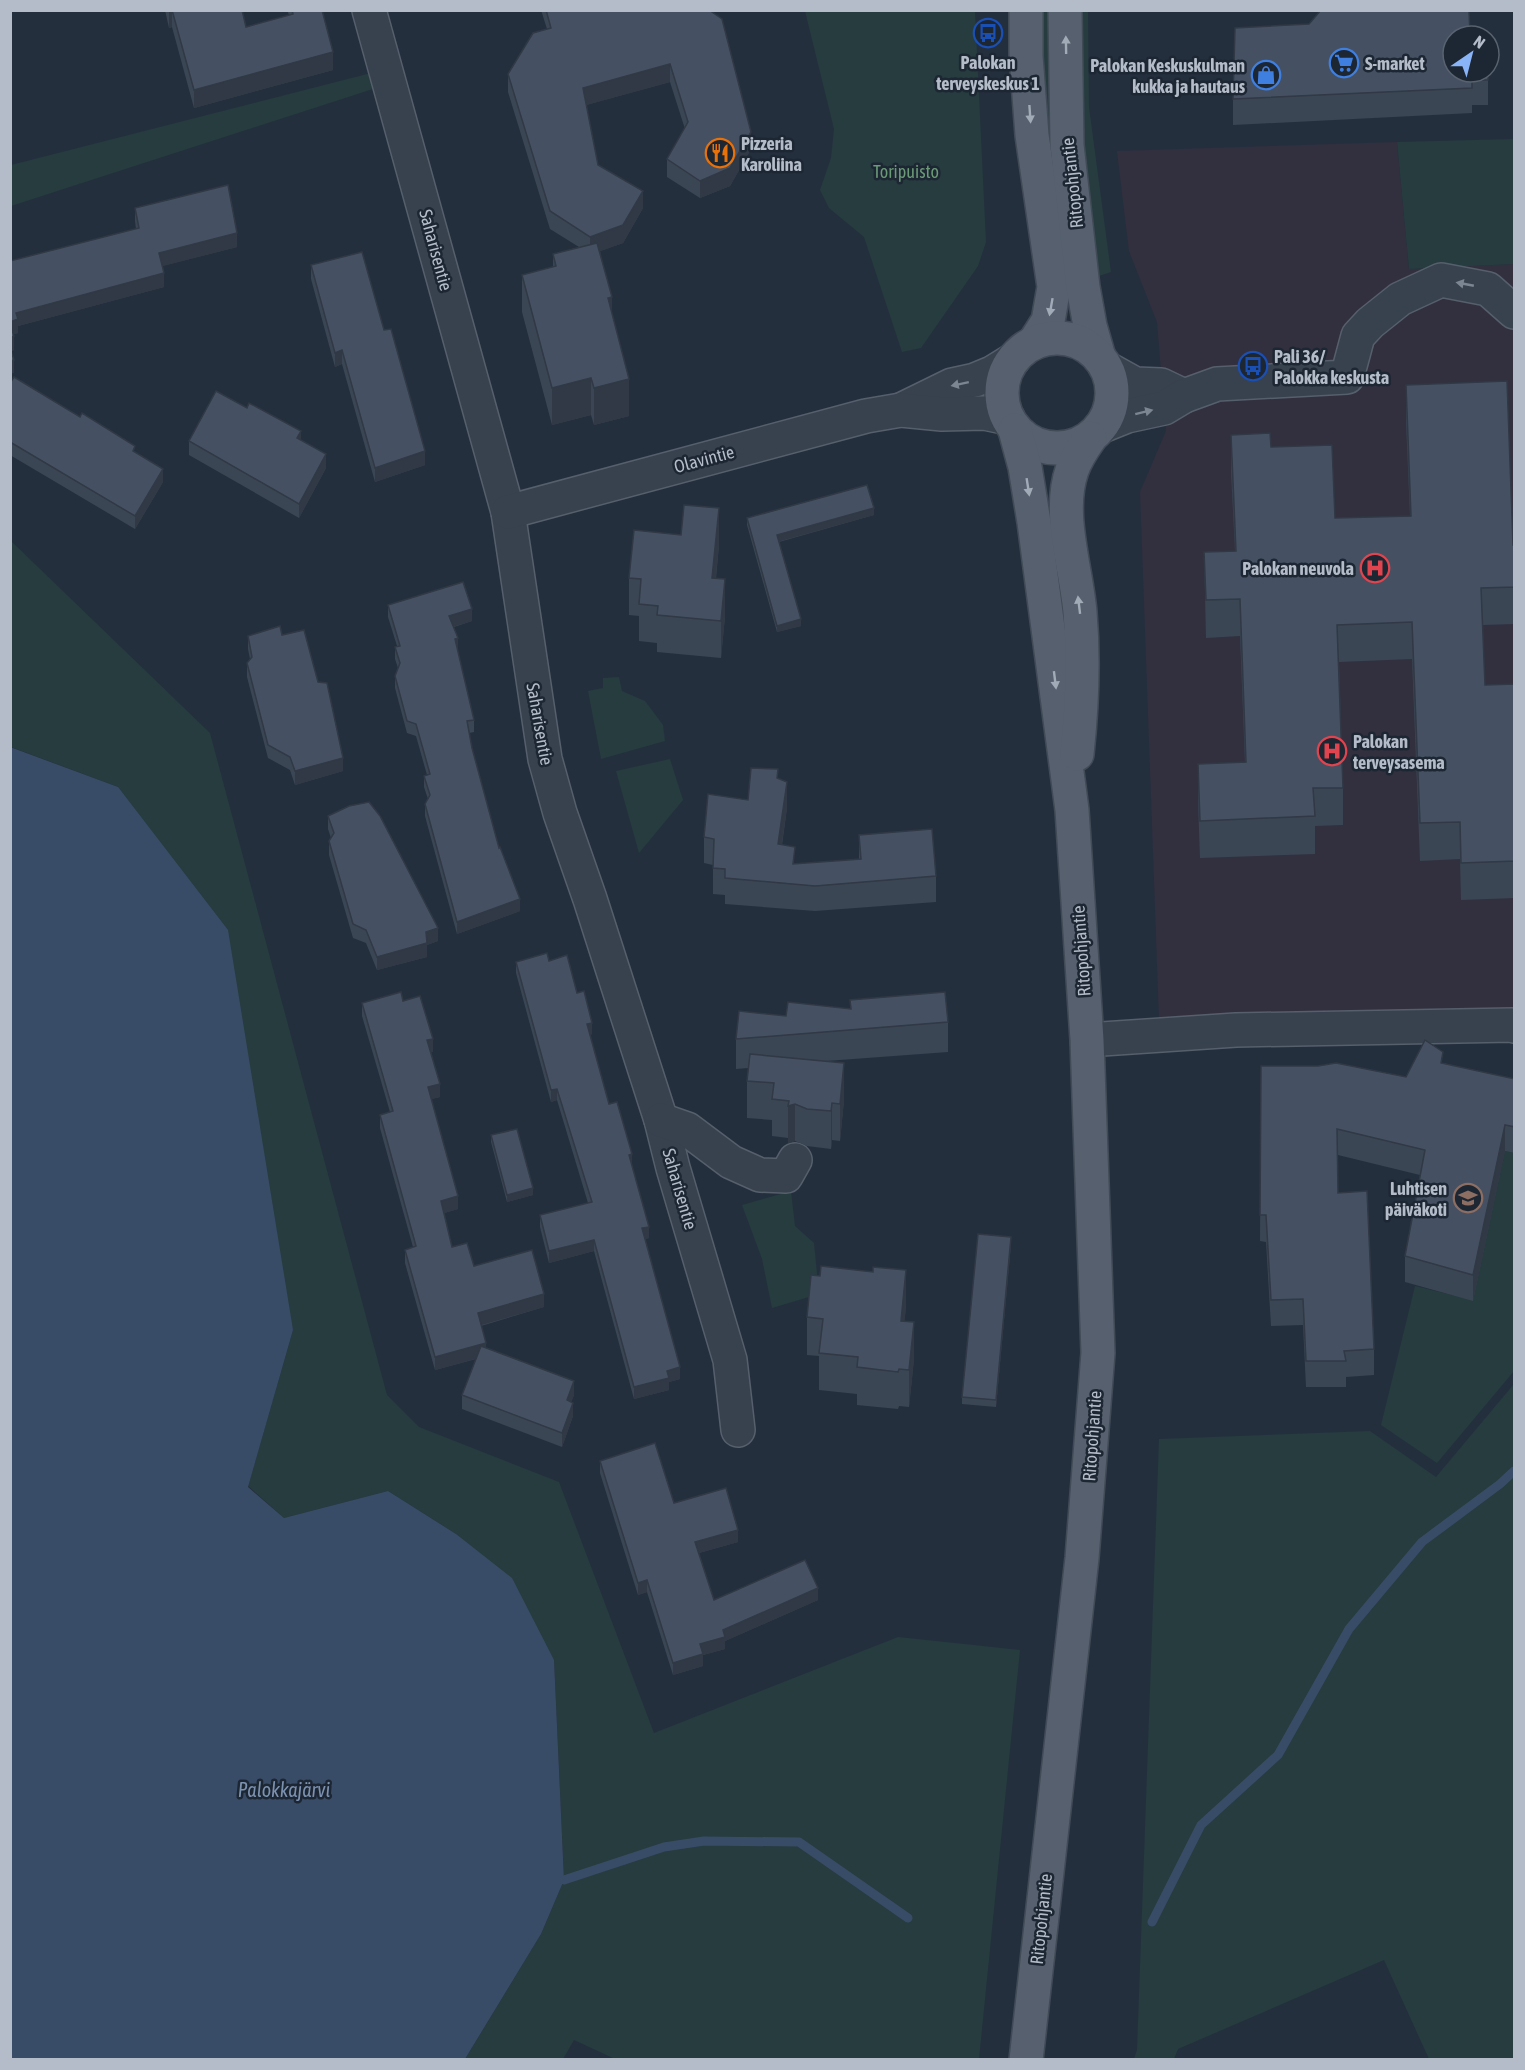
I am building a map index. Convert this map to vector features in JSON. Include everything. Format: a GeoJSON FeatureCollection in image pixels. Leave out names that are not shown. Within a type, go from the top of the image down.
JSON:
{"type":"FeatureCollection","features":[{"type":"Feature","properties":{"kind":"main road","name":"Ritopohjantie"},"geometry":{"type":"LineString","coordinates":[[1023,352],[1048,321],[1054,287],[1032,135],[1026,56],[1026,10]]}},
{"type":"Feature","properties":{"kind":"main road","name":"Ritopohjantie"},"geometry":{"type":"LineString","coordinates":[[1065,10],[1067,145],[1083,287],[1090,326],[1103,362]]}},
{"type":"Feature","properties":{"kind":"main road"},"geometry":{"type":"LineString","coordinates":[[1064,338],[1077,342],[1103,362],[1113,393],[1111,409],[1096,432],[1077,445],[1059,449],[1043,447],[1027,440],[1011,424],[1002,392],[1006,373],[1023,352],[1049,339],[1064,338]]}},
{"type":"Feature","properties":{"kind":"main road","name":"Ritopohjantie"},"geometry":{"type":"LineString","coordinates":[[1011,424],[1025,467],[1034,522],[1072,810],[1087,1040],[1098,1353],[1082,1558],[1026,2060]]}},
{"type":"Feature","properties":{"kind":"main road","name":"Ritopohjantie"},"geometry":{"type":"LineString","coordinates":[[1072,810],[1082,698],[1080,613],[1066,512],[1067,491],[1072,470],[1096,432]]}},
{"type":"Feature","properties":{"kind":"street","name":"Saharisentie"},"geometry":{"type":"LineString","coordinates":[[369,10],[508,512],[545,759],[560,813],[661,1120],[730,1360],[738,1430]]}},
{"type":"Feature","properties":{"kind":"street"},"geometry":{"type":"LineString","coordinates":[[1096,432],[1127,416],[1164,408],[1184,396],[1216,384],[1347,377],[1358,336],[1370,323],[1400,299],[1441,279],[1488,288],[1515,312]]}},
{"type":"Feature","properties":{"kind":"street","name":"Olavintie"},"geometry":{"type":"LineString","coordinates":[[901,410],[952,385],[975,380],[992,373],[1023,352]]}},
{"type":"Feature","properties":{"kind":"street"},"geometry":{"type":"LineString","coordinates":[[1103,362],[1135,384],[1161,385],[1184,396]]}},
{"type":"Feature","properties":{"kind":"street","name":"Olavintie"},"geometry":{"type":"LineString","coordinates":[[508,512],[859,417],[901,410],[942,414],[984,413],[1011,424]]}},
{"type":"Feature","properties":{"kind":"street"},"geometry":{"type":"LineString","coordinates":[[1087,1040],[1236,1030],[1514,1025]]}},
{"type":"Feature","properties":{"kind":"street"},"geometry":{"type":"LineString","coordinates":[[661,1120],[687,1129],[731,1162],[760,1175],[786,1176],[795,1161]]}},
{"type":"Feature","properties":{"kind":"shaded area","name":"Palokan terveysasema"},"geometry":{"type":"Polygon","coordinates":[[[1397,142],[1409,269],[1514,264],[1514,1011],[1159,1019],[1140,492],[1166,431],[1157,322],[1129,251],[1117,151],[1397,142]]]}},
{"type":"Feature","properties":{"kind":"green space","name":"Toripuisto"},"geometry":{"type":"Polygon","coordinates":[[[805,11],[975,11],[986,242],[978,266],[921,348],[902,352],[864,237],[829,208],[820,190],[831,158],[834,129],[805,11]]]}},
{"type":"Feature","properties":{"kind":"green space"},"geometry":{"type":"Polygon","coordinates":[[[1037,11],[1051,11],[1058,176],[1049,191],[1037,11]]]}},
{"type":"Feature","properties":{"kind":"green space"},"geometry":{"type":"Polygon","coordinates":[[[1074,11],[1088,11],[1089,107],[1111,272],[1096,277],[1085,200],[1074,11]]]}},
{"type":"Feature","properties":{"kind":"green space"},"geometry":{"type":"Polygon","coordinates":[[[371,73],[373,89],[11,206],[11,165],[371,73]]]}},
{"type":"Feature","properties":{"kind":"green space"},"geometry":{"type":"Polygon","coordinates":[[[1514,139],[1514,264],[1409,269],[1397,142],[1514,139]]]}},
{"type":"Feature","properties":{"kind":"green space"},"geometry":{"type":"Polygon","coordinates":[[[10,540],[210,733],[387,1395],[419,1427],[559,1482],[654,1733],[898,1637],[1020,1650],[979,2059],[615,2059],[574,2040],[563,2059],[465,2059],[541,1934],[564,1880],[554,1660],[456,1534],[388,1491],[284,1518],[248,1486],[293,1330],[118,787],[11,747],[10,540]]]}},
{"type":"Feature","properties":{"kind":"green space"},"geometry":{"type":"Polygon","coordinates":[[[619,677],[622,691],[645,701],[663,725],[665,741],[601,759],[588,691],[603,688],[603,678],[619,677]]]}},
{"type":"Feature","properties":{"kind":"green space"},"geometry":{"type":"Polygon","coordinates":[[[670,759],[683,800],[639,853],[616,771],[670,759]]]}},
{"type":"Feature","properties":{"kind":"green space"},"geometry":{"type":"Polygon","coordinates":[[[1505,1151],[1514,1153],[1514,1371],[1437,1463],[1381,1425],[1415,1286],[1473,1300],[1505,1151]]]}},
{"type":"Feature","properties":{"kind":"green space"},"geometry":{"type":"Polygon","coordinates":[[[791,1191],[795,1226],[814,1243],[819,1294],[772,1308],[762,1259],[742,1205],[791,1191]]]}},
{"type":"Feature","properties":{"kind":"green space"},"geometry":{"type":"Polygon","coordinates":[[[1514,1384],[1514,2059],[1429,2059],[1384,1960],[1178,2049],[1174,2059],[1134,2059],[1137,2050],[1159,1439],[1370,1431],[1436,1477],[1514,1384]]]}},
{"type":"Feature","properties":{"kind":"water","name":"Palokkajärvi"},"geometry":{"type":"Polygon","coordinates":[[[10,747],[118,787],[228,930],[293,1330],[248,1487],[284,1518],[388,1491],[456,1534],[512,1578],[554,1660],[564,1880],[541,1934],[465,2059],[11,2059],[10,747]]]}},
{"type":"Feature","properties":{"kind":"building"},"geometry":{"type":"Polygon","coordinates":[[[172,10],[242,10],[246,27],[293,14],[292,10],[322,10],[333,52],[194,90],[172,10]]]}},
{"type":"Feature","properties":{"kind":"building"},"geometry":{"type":"Polygon","coordinates":[[[546,10],[709,10],[722,19],[751,132],[730,168],[700,181],[667,159],[688,122],[670,64],[583,88],[598,165],[643,191],[623,225],[590,237],[550,211],[508,74],[533,33],[551,28],[546,10]]]}},
{"type":"Feature","properties":{"kind":"building","name":"S-market"},"geometry":{"type":"Polygon","coordinates":[[[1321,10],[1469,10],[1470,24],[1441,24],[1441,84],[1472,84],[1472,88],[1233,99],[1235,28],[1309,24],[1321,10]]]}},
{"type":"Feature","properties":{"kind":"building"},"geometry":{"type":"Polygon","coordinates":[[[228,185],[237,233],[159,253],[164,273],[16,313],[18,319],[10,322],[10,261],[139,228],[135,208],[228,185]]]}},
{"type":"Feature","properties":{"kind":"building"},"geometry":{"type":"Polygon","coordinates":[[[597,243],[612,297],[608,298],[629,379],[594,388],[591,378],[552,388],[522,275],[556,266],[553,254],[597,243]]]}},
{"type":"Feature","properties":{"kind":"building"},"geometry":{"type":"Polygon","coordinates":[[[362,252],[384,330],[391,329],[425,451],[375,468],[342,350],[335,353],[311,265],[362,252]]]}},
{"type":"Feature","properties":{"kind":"building"},"geometry":{"type":"Polygon","coordinates":[[[10,324],[14,336],[10,338],[10,324]]]}},
{"type":"Feature","properties":{"kind":"building"},"geometry":{"type":"Polygon","coordinates":[[[10,348],[14,360],[10,361],[10,348]]]}},
{"type":"Feature","properties":{"kind":"building"},"geometry":{"type":"Polygon","coordinates":[[[14,377],[80,417],[82,413],[135,446],[133,451],[163,469],[135,516],[10,442],[10,383],[14,377]]]}},
{"type":"Feature","properties":{"kind":"building"},"geometry":{"type":"Polygon","coordinates":[[[1507,381],[1515,587],[1481,588],[1485,685],[1515,684],[1515,861],[1461,863],[1460,822],[1420,823],[1412,622],[1337,625],[1343,788],[1313,788],[1315,816],[1200,821],[1198,764],[1246,762],[1240,599],[1206,600],[1204,552],[1236,551],[1231,435],[1270,433],[1271,447],[1332,445],[1335,518],[1411,516],[1406,385],[1507,381]]]}},
{"type":"Feature","properties":{"kind":"building"},"geometry":{"type":"Polygon","coordinates":[[[216,391],[247,408],[249,403],[301,431],[297,438],[326,454],[299,504],[189,441],[216,391]]]}},
{"type":"Feature","properties":{"kind":"building"},"geometry":{"type":"Polygon","coordinates":[[[867,485],[874,508],[777,535],[801,619],[777,626],[747,518],[867,485]]]}},
{"type":"Feature","properties":{"kind":"building"},"geometry":{"type":"Polygon","coordinates":[[[684,505],[719,508],[712,578],[725,579],[721,621],[657,615],[658,606],[639,604],[641,579],[629,578],[634,530],[681,535],[684,505]]]}},
{"type":"Feature","properties":{"kind":"building"},"geometry":{"type":"Polygon","coordinates":[[[463,582],[472,609],[449,616],[458,638],[455,639],[474,720],[467,721],[499,848],[520,899],[457,922],[425,804],[430,795],[424,776],[430,774],[416,724],[407,721],[395,676],[400,663],[395,647],[400,646],[388,605],[463,582]]]}},
{"type":"Feature","properties":{"kind":"building"},"geometry":{"type":"Polygon","coordinates":[[[280,626],[282,635],[304,630],[318,682],[327,683],[343,758],[295,771],[290,757],[268,745],[247,663],[252,657],[248,636],[280,626]]]}},
{"type":"Feature","properties":{"kind":"building"},"geometry":{"type":"Polygon","coordinates":[[[751,768],[778,769],[777,778],[787,782],[778,844],[795,847],[793,864],[861,859],[859,835],[932,829],[936,876],[815,886],[725,878],[725,869],[713,868],[714,839],[704,837],[708,794],[748,800],[751,768]]]}},
{"type":"Feature","properties":{"kind":"building"},"geometry":{"type":"Polygon","coordinates":[[[369,802],[380,816],[438,928],[426,932],[427,943],[377,957],[366,930],[353,924],[329,841],[334,833],[328,816],[349,806],[369,802]]]}},
{"type":"Feature","properties":{"kind":"building"},"geometry":{"type":"Polygon","coordinates":[[[547,953],[549,961],[567,955],[577,993],[584,991],[592,1023],[587,1024],[609,1104],[617,1102],[632,1154],[629,1155],[649,1227],[642,1228],[680,1367],[667,1371],[669,1378],[634,1387],[594,1240],[549,1251],[540,1215],[592,1202],[557,1089],[551,1090],[516,962],[547,953]]]}},
{"type":"Feature","properties":{"kind":"building"},"geometry":{"type":"Polygon","coordinates":[[[401,992],[403,1001],[420,996],[433,1039],[427,1040],[440,1084],[428,1087],[458,1196],[441,1201],[452,1247],[467,1243],[474,1266],[532,1250],[544,1294],[478,1313],[486,1343],[435,1357],[405,1250],[416,1246],[380,1115],[393,1111],[362,1003],[401,992]]]}},
{"type":"Feature","properties":{"kind":"building"},"geometry":{"type":"Polygon","coordinates":[[[945,992],[948,1022],[736,1039],[739,1011],[786,1016],[788,1002],[851,1009],[850,1000],[945,992]]]}},
{"type":"Feature","properties":{"kind":"building"},"geometry":{"type":"Polygon","coordinates":[[[1425,1040],[1443,1052],[1441,1063],[1515,1079],[1515,1127],[1505,1125],[1473,1275],[1405,1256],[1425,1150],[1337,1129],[1338,1193],[1367,1191],[1374,1349],[1344,1351],[1346,1361],[1306,1361],[1303,1299],[1271,1300],[1266,1215],[1260,1215],[1261,1066],[1318,1066],[1336,1063],[1406,1077],[1425,1040]]]}},
{"type":"Feature","properties":{"kind":"building"},"geometry":{"type":"Polygon","coordinates":[[[750,1054],[844,1063],[840,1104],[832,1103],[831,1111],[807,1109],[795,1104],[788,1106],[789,1101],[772,1099],[774,1083],[747,1081],[750,1054]]]}},
{"type":"Feature","properties":{"kind":"building"},"geometry":{"type":"Polygon","coordinates":[[[517,1129],[533,1188],[507,1195],[491,1135],[517,1129]]]}},
{"type":"Feature","properties":{"kind":"building"},"geometry":{"type":"Polygon","coordinates":[[[978,1234],[1011,1237],[996,1400],[962,1397],[978,1234]]]}},
{"type":"Feature","properties":{"kind":"building"},"geometry":{"type":"Polygon","coordinates":[[[821,1266],[873,1272],[873,1267],[906,1270],[901,1321],[914,1322],[909,1370],[899,1369],[898,1372],[857,1367],[858,1357],[819,1353],[823,1319],[807,1317],[811,1275],[820,1276],[821,1266]]]}},
{"type":"Feature","properties":{"kind":"building"},"geometry":{"type":"Polygon","coordinates":[[[481,1346],[574,1381],[567,1400],[573,1403],[562,1433],[462,1395],[481,1346]]]}},
{"type":"Feature","properties":{"kind":"building"},"geometry":{"type":"Polygon","coordinates":[[[655,1443],[674,1503],[726,1488],[738,1530],[695,1542],[714,1600],[805,1560],[818,1588],[723,1630],[725,1637],[700,1644],[703,1654],[673,1663],[647,1580],[638,1583],[600,1461],[655,1443]]]}},
{"type":"Feature","properties":{"kind":"waterway"},"geometry":{"type":"LineString","coordinates":[[1152,1922],[1201,1825],[1278,1755],[1349,1629],[1422,1542],[1514,1471]]}},
{"type":"Feature","properties":{"kind":"waterway"},"geometry":{"type":"LineString","coordinates":[[564,1880],[664,1847],[704,1841],[799,1842],[908,1918]]}},
{"type":"Feature","properties":{"kind":"place","name":"Palokan terveyskeskus 1"},"geometry":{"type":"Point","coordinates":[988,33]}},
{"type":"Feature","properties":{"kind":"place","name":"S-market"},"geometry":{"type":"Point","coordinates":[1344,63]}},
{"type":"Feature","properties":{"kind":"place","name":"Palokan Keskuskulman kukka ja hautaus"},"geometry":{"type":"Point","coordinates":[1266,75]}},
{"type":"Feature","properties":{"kind":"place","name":"Pizzeria Karoliina"},"geometry":{"type":"Point","coordinates":[720,153]}},
{"type":"Feature","properties":{"kind":"place","name":"Pali 36/ Palokka keskusta"},"geometry":{"type":"Point","coordinates":[1253,366]}},
{"type":"Feature","properties":{"kind":"place","name":"Palokan neuvola"},"geometry":{"type":"Point","coordinates":[1375,568]}},
{"type":"Feature","properties":{"kind":"place","name":"Palokan terveysasema"},"geometry":{"type":"Point","coordinates":[1332,751]}},
{"type":"Feature","properties":{"kind":"place","name":"Luhtisen päiväkoti"},"geometry":{"type":"Point","coordinates":[1468,1198]}}]}
